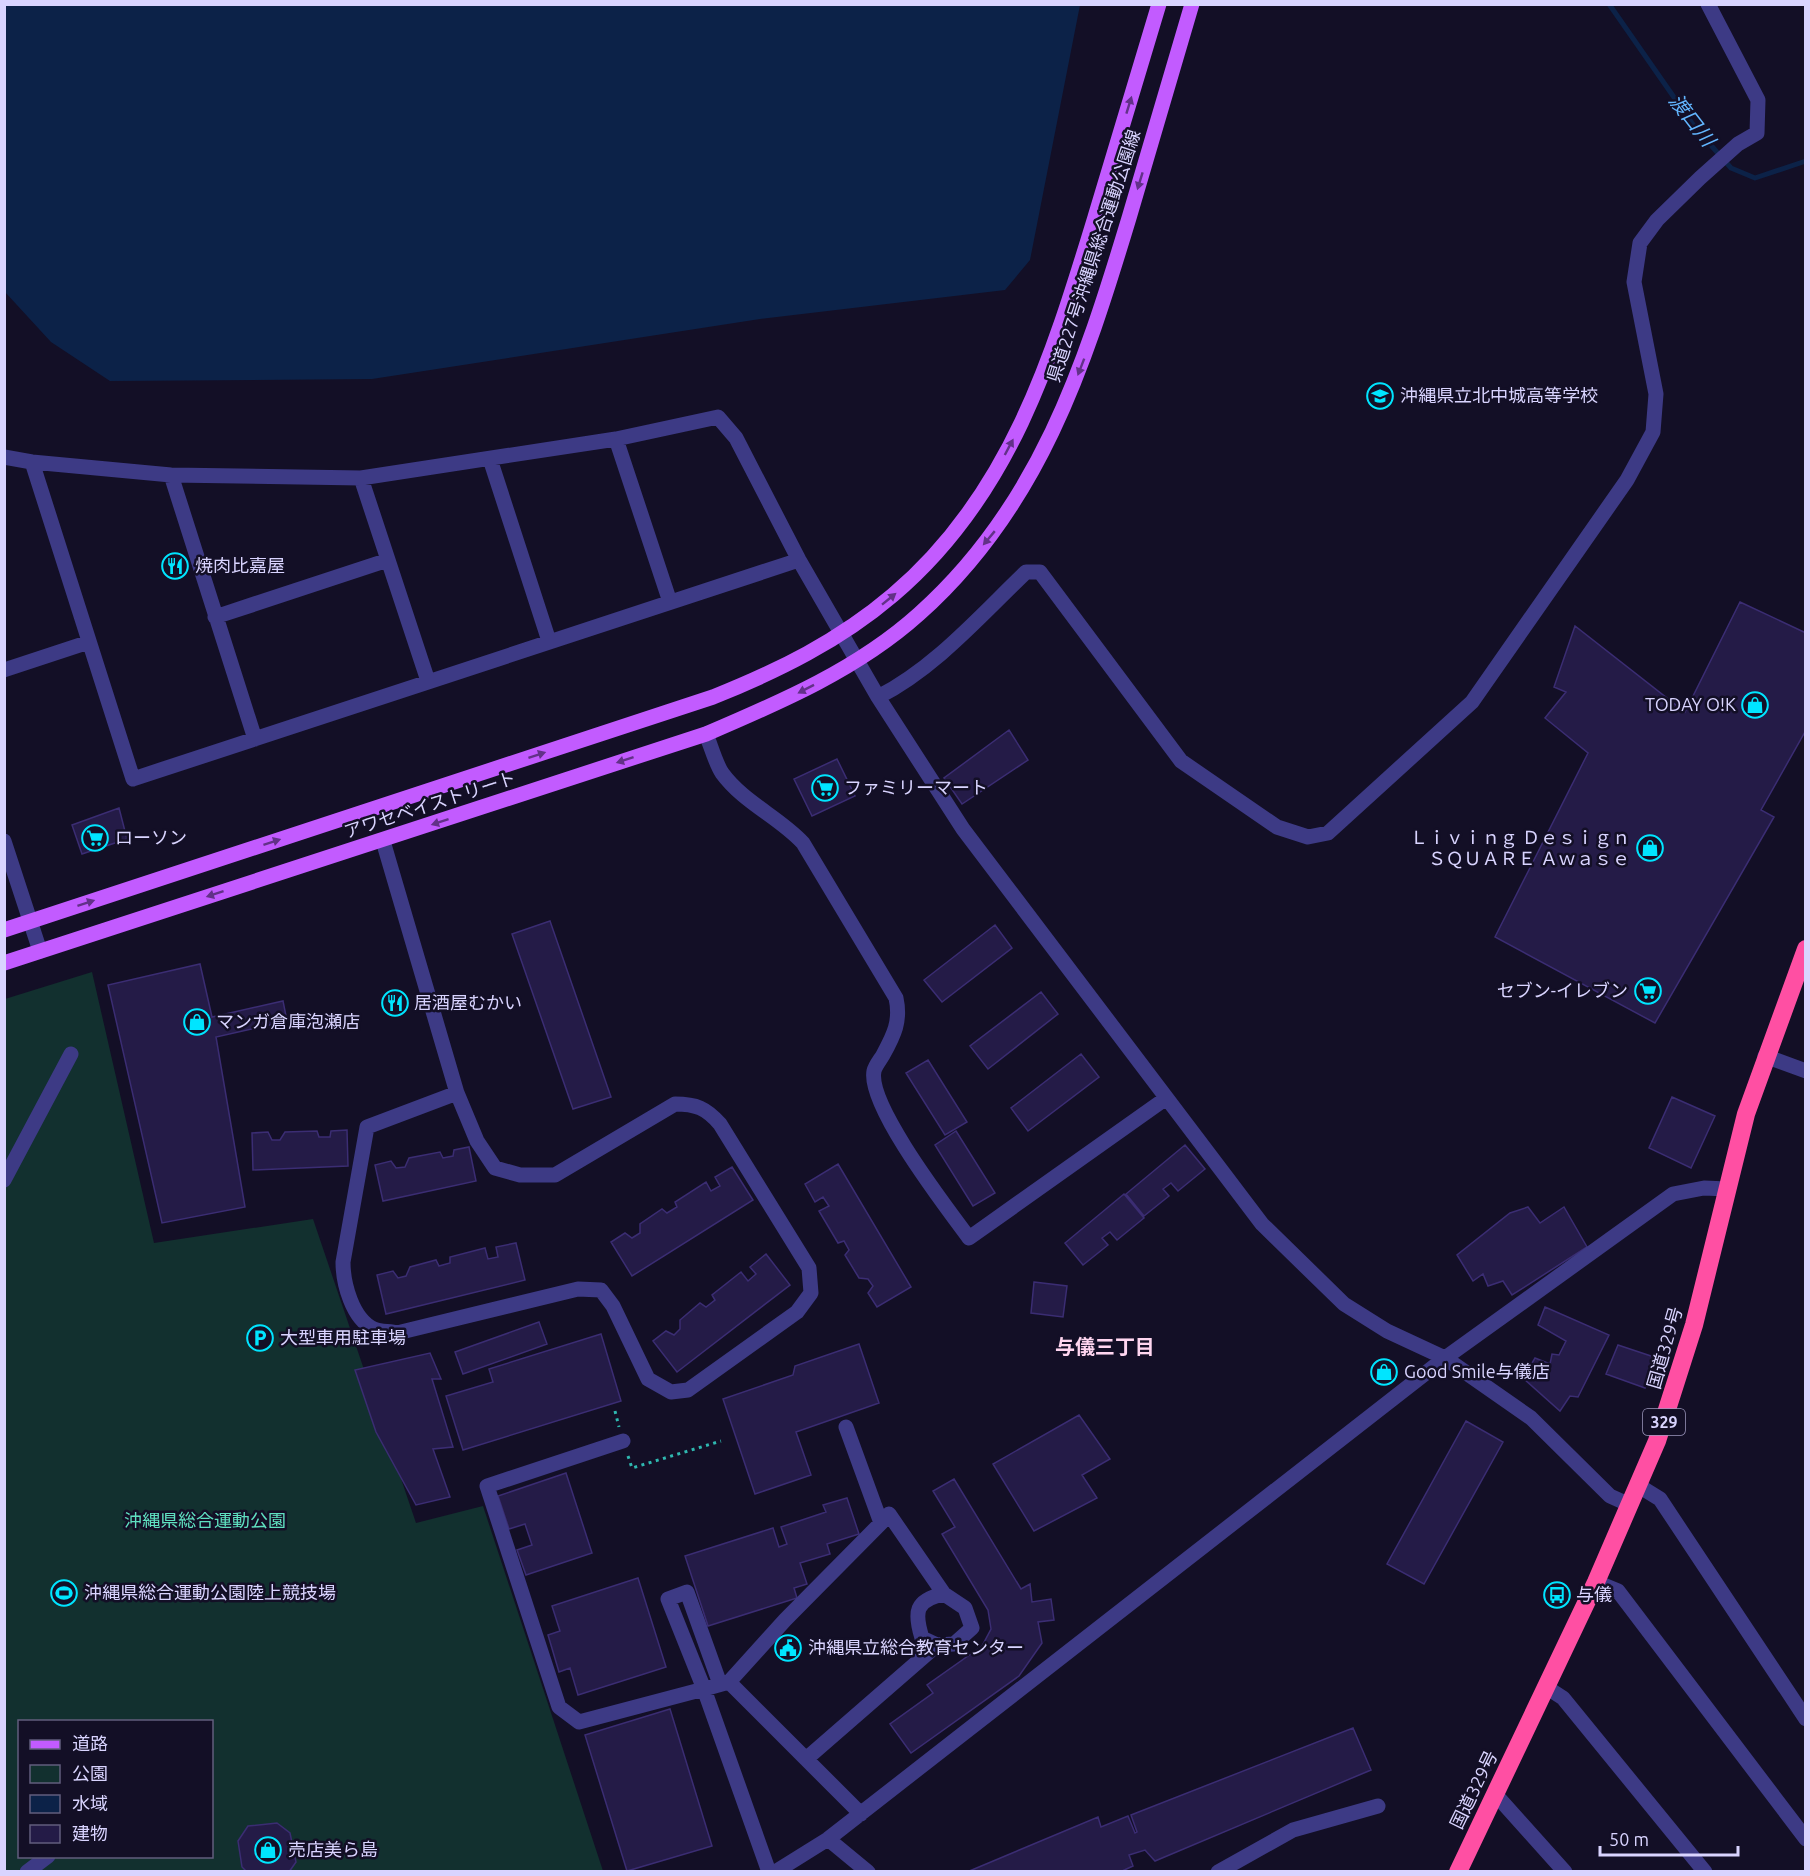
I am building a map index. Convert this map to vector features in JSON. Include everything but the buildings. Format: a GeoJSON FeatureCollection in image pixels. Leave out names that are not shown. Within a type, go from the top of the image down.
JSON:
{"type":"FeatureCollection","features":[{"type":"Feature","properties":{"kind":"highway","name":"国道329号"},"geometry":{"type":"LineString","coordinates":[[1458,1872],[1596,1582],[1639,1486],[1677,1385],[1746,1114],[1806,949]]}},
{"type":"Feature","properties":{"kind":"main road","name":"県道227号沖縄県総合運動公園線"},"geometry":{"type":"LineString","coordinates":[[842,634],[894,594],[942,545],[967,515],[1000,466],[1034,401],[1065,315],[1159,4]]}},
{"type":"Feature","properties":{"kind":"main road","name":"県道227号沖縄県総合運動公園線"},"geometry":{"type":"LineString","coordinates":[[858,660],[919,615],[947,588],[1002,522],[1064,412],[1102,306],[1192,4]]}},
{"type":"Feature","properties":{"kind":"main road","name":"アワセベイストリート"},"geometry":{"type":"LineString","coordinates":[[4,930],[713,697],[780,668],[842,634]]}},
{"type":"Feature","properties":{"kind":"main road","name":"アワセベイストリート"},"geometry":{"type":"LineString","coordinates":[[4,963],[706,734],[785,700],[858,660]]}},
{"type":"Feature","properties":{"kind":"street"},"geometry":{"type":"LineString","coordinates":[[878,697],[894,689],[951,644],[1026,572],[1040,572],[1181,761],[1277,827],[1308,837],[1328,833],[1473,702],[1627,480],[1653,432],[1656,394],[1634,282],[1640,243],[1657,220],[1700,178],[1738,144],[1757,133],[1758,100],[1708,4]]}},
{"type":"Feature","properties":{"kind":"street"},"geometry":{"type":"LineString","coordinates":[[4,457],[32,462],[171,475],[361,478],[616,439],[718,417],[736,438],[799,561],[878,697],[963,829],[1262,1224],[1344,1304],[1387,1331],[1445,1358],[1531,1418],[1610,1496],[1630,1505]]}},
{"type":"Feature","properties":{"kind":"street"},"geometry":{"type":"LineString","coordinates":[[616,439],[670,602]]}},
{"type":"Feature","properties":{"kind":"street"},"geometry":{"type":"LineString","coordinates":[[490,459],[549,641]]}},
{"type":"Feature","properties":{"kind":"street"},"geometry":{"type":"LineString","coordinates":[[32,462],[133,779],[799,561]]}},
{"type":"Feature","properties":{"kind":"street"},"geometry":{"type":"LineString","coordinates":[[171,475],[255,739]]}},
{"type":"Feature","properties":{"kind":"street"},"geometry":{"type":"LineString","coordinates":[[361,478],[428,681]]}},
{"type":"Feature","properties":{"kind":"street"},"geometry":{"type":"LineString","coordinates":[[215,617],[388,560]]}},
{"type":"Feature","properties":{"kind":"street"},"geometry":{"type":"LineString","coordinates":[[4,670],[89,642]]}},
{"type":"Feature","properties":{"kind":"street"},"geometry":{"type":"LineString","coordinates":[[706,734],[721,771],[734,786],[753,805],[791,830],[803,843],[896,998],[899,1015],[896,1031],[874,1071],[876,1097],[915,1161],[969,1238],[1166,1099]]}},
{"type":"Feature","properties":{"kind":"street"},"geometry":{"type":"LineString","coordinates":[[4,841],[40,951]]}},
{"type":"Feature","properties":{"kind":"street"},"geometry":{"type":"LineString","coordinates":[[383,841],[458,1093],[477,1141],[495,1168],[520,1175],[555,1175],[675,1104],[690,1104],[708,1110],[809,1268],[811,1293],[797,1311],[688,1390],[671,1392],[648,1379],[613,1306],[601,1290],[578,1289],[397,1333],[373,1329],[357,1313],[343,1278],[346,1239],[367,1126],[458,1093]]}},
{"type":"Feature","properties":{"kind":"street"},"geometry":{"type":"LineString","coordinates":[[4,1180],[71,1054]]}},
{"type":"Feature","properties":{"kind":"street"},"geometry":{"type":"LineString","coordinates":[[1766,1056],[1806,1071]]}},
{"type":"Feature","properties":{"kind":"street"},"geometry":{"type":"LineString","coordinates":[[775,1872],[828,1839],[861,1814],[1445,1358],[1673,1194],[1704,1188],[1727,1189]]}},
{"type":"Feature","properties":{"kind":"street"},"geometry":{"type":"LineString","coordinates":[[846,1427],[882,1523]]}},
{"type":"Feature","properties":{"kind":"street"},"geometry":{"type":"LineString","coordinates":[[623,1441],[487,1486],[559,1707],[579,1722],[724,1683],[889,1514],[944,1594],[965,1608],[972,1628],[954,1644],[937,1645],[922,1638],[916,1619],[919,1606],[930,1597],[944,1594]]}},
{"type":"Feature","properties":{"kind":"street"},"geometry":{"type":"LineString","coordinates":[[1639,1486],[1660,1499],[1806,1719]]}},
{"type":"Feature","properties":{"kind":"street"},"geometry":{"type":"LineString","coordinates":[[1596,1582],[1618,1591],[1806,1839]]}},
{"type":"Feature","properties":{"kind":"street"},"geometry":{"type":"LineString","coordinates":[[768,1872],[704,1689],[669,1599],[687,1592],[724,1683],[861,1814]]}},
{"type":"Feature","properties":{"kind":"street"},"geometry":{"type":"LineString","coordinates":[[806,1759],[937,1645]]}},
{"type":"Feature","properties":{"kind":"street"},"geometry":{"type":"LineString","coordinates":[[1546,1687],[1563,1698],[1705,1872]]}},
{"type":"Feature","properties":{"kind":"street"},"geometry":{"type":"LineString","coordinates":[[1496,1795],[1565,1872]]}},
{"type":"Feature","properties":{"kind":"street"},"geometry":{"type":"LineString","coordinates":[[1218,1872],[1293,1830],[1377,1806]]}},
{"type":"Feature","properties":{"kind":"street"},"geometry":{"type":"LineString","coordinates":[[828,1839],[867,1872]]}},
{"type":"Feature","properties":{"kind":"street"},"geometry":{"type":"LineString","coordinates":[[27,1872],[47,1858]]}},
{"type":"Feature","properties":{"kind":"path"},"geometry":{"type":"LineString","coordinates":[[615,1411],[632,1468],[722,1441]]}},
{"type":"Feature","properties":{"kind":"green space","name":"沖縄県総合運動公園"},"geometry":{"type":"Polygon","coordinates":[[[92,972],[154,1243],[313,1219],[416,1523],[483,1506],[603,1871],[5,1872],[5,999],[92,972]]]}},
{"type":"Feature","properties":{"kind":"water"},"geometry":{"type":"Polygon","coordinates":[[[5,4],[1080,5],[1030,260],[1005,290],[760,319],[372,379],[110,381],[51,342],[5,292],[5,4]]]}},
{"type":"Feature","properties":{"kind":"waterway","name":"渡口川"},"geometry":{"type":"LineString","coordinates":[[1609,4],[1694,126],[1731,168],[1755,178],[1806,161]]}},
{"type":"Feature","properties":{"kind":"place","name":"沖縄県立北中城高等学校"},"geometry":{"type":"Point","coordinates":[1380,396]}},
{"type":"Feature","properties":{"kind":"place","name":"焼肉比嘉屋"},"geometry":{"type":"Point","coordinates":[175,566]}},
{"type":"Feature","properties":{"kind":"place","name":"TODAY O!K"},"geometry":{"type":"Point","coordinates":[1755,705]}},
{"type":"Feature","properties":{"kind":"place","name":"ファミリーマート"},"geometry":{"type":"Point","coordinates":[825,788]}},
{"type":"Feature","properties":{"kind":"place","name":"ローソン"},"geometry":{"type":"Point","coordinates":[95,838]}},
{"type":"Feature","properties":{"kind":"place","name":"Ｌｉｖｉｎｇ Ｄｅｓｉｇｎ ＳＱＵＡＲＥ Ａｗａｓｅ"},"geometry":{"type":"Point","coordinates":[1650,848]}},
{"type":"Feature","properties":{"kind":"place","name":"セブン-イレブン"},"geometry":{"type":"Point","coordinates":[1648,991]}},
{"type":"Feature","properties":{"kind":"place","name":"居酒屋むかい"},"geometry":{"type":"Point","coordinates":[395,1003]}},
{"type":"Feature","properties":{"kind":"place","name":"マンガ倉庫泡瀬店"},"geometry":{"type":"Point","coordinates":[197,1022]}},
{"type":"Feature","properties":{"kind":"place","name":"大型車用駐車場"},"geometry":{"type":"Point","coordinates":[260,1338]}},
{"type":"Feature","properties":{"kind":"place","name":"Good Smile与儀店"},"geometry":{"type":"Point","coordinates":[1384,1372]}},
{"type":"Feature","properties":{"kind":"place","name":"沖縄県総合運動公園陸上競技場"},"geometry":{"type":"Point","coordinates":[64,1593]}},
{"type":"Feature","properties":{"kind":"place","name":"与儀"},"geometry":{"type":"Point","coordinates":[1557,1595]}},
{"type":"Feature","properties":{"kind":"place","name":"沖縄県立総合教育センター"},"geometry":{"type":"Point","coordinates":[788,1648]}},
{"type":"Feature","properties":{"kind":"place","name":"売店美ら島"},"geometry":{"type":"Point","coordinates":[268,1850]}},
{"type":"Feature","properties":{"kind":"district","name":"与儀三丁目"},"geometry":{"type":"Point","coordinates":[1105,1347]}}]}
